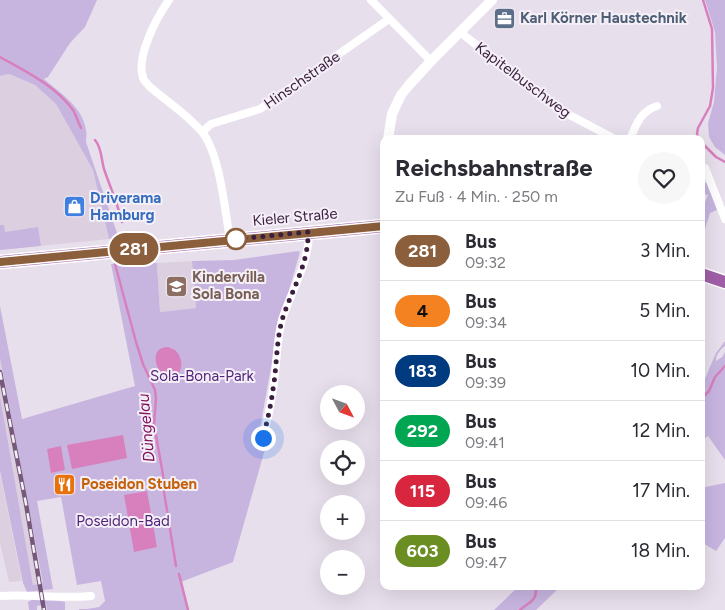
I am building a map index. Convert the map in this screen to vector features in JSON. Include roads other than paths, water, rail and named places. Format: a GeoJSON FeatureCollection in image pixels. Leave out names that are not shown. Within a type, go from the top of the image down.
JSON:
{"type":"FeatureCollection","features":[{"type":"Feature","properties":{"kind":"main road","name":"Kieler Straße"},"geometry":{"type":"LineString","coordinates":[[0,262],[380,226]]}},
{"type":"Feature","properties":{"kind":"main road"},"geometry":{"type":"LineString","coordinates":[[705,275],[725,282]]}},
{"type":"Feature","properties":{"kind":"street"},"geometry":{"type":"LineString","coordinates":[[169,0],[148,39],[142,70],[144,80],[190,120],[208,141],[220,183],[230,240]]}},
{"type":"Feature","properties":{"kind":"street"},"geometry":{"type":"LineString","coordinates":[[371,0],[431,61]]}},
{"type":"Feature","properties":{"kind":"street"},"geometry":{"type":"LineString","coordinates":[[388,135],[390,121],[396,105],[409,85],[492,0]]}},
{"type":"Feature","properties":{"kind":"street","name":"Hinschstraße"},"geometry":{"type":"LineString","coordinates":[[202,132],[211,124],[260,109],[390,19]]}},
{"type":"Feature","properties":{"kind":"street","name":"Kapitelbuschweg"},"geometry":{"type":"LineString","coordinates":[[460,31],[560,110],[607,135]]}},
{"type":"Feature","properties":{"kind":"street"},"geometry":{"type":"LineString","coordinates":[[632,135],[648,109],[657,106]]}},
{"type":"Feature","properties":{"kind":"street"},"geometry":{"type":"LineString","coordinates":[[705,172],[725,219]]}},
{"type":"Feature","properties":{"kind":"street"},"geometry":{"type":"LineString","coordinates":[[263,438],[273,389],[277,344],[282,320],[299,278],[309,243],[308,232]]}},
{"type":"Feature","properties":{"kind":"street"},"geometry":{"type":"LineString","coordinates":[[0,596],[22,595],[73,598],[91,596]]}},
{"type":"Feature","properties":{"kind":"waterway"},"geometry":{"type":"LineString","coordinates":[[697,135],[698,128],[710,106],[713,88],[712,29],[703,0]]}},
{"type":"Feature","properties":{"kind":"waterway","name":"Düngelau"},"geometry":{"type":"LineString","coordinates":[[0,57],[49,86],[73,110],[81,128]]}},
{"type":"Feature","properties":{"kind":"waterway","name":"Düngelau"},"geometry":{"type":"LineString","coordinates":[[95,140],[100,150],[104,169],[122,222]]}},
{"type":"Feature","properties":{"kind":"waterway"},"geometry":{"type":"LineString","coordinates":[[705,146],[716,157],[725,162]]}},
{"type":"Feature","properties":{"kind":"waterway","name":"Düngelau"},"geometry":{"type":"LineString","coordinates":[[115,264],[136,342],[143,364],[155,390],[154,424],[176,566]]}},
{"type":"Feature","properties":{"kind":"waterway"},"geometry":{"type":"LineString","coordinates":[[705,395],[709,391],[715,377],[725,366]]}},
{"type":"Feature","properties":{"kind":"waterway","name":"Düngelau"},"geometry":{"type":"LineString","coordinates":[[179,574],[188,610]]}},
{"type":"Feature","properties":{"kind":"waterway"},"geometry":{"type":"LineString","coordinates":[[520,610],[530,603],[534,598],[536,590]]}},
{"type":"Feature","properties":{"kind":"railway"},"geometry":{"type":"LineString","coordinates":[[0,372],[26,504],[44,610]]}},
{"type":"Feature","properties":{"kind":"place","name":"Karl Körner Haustechnik"},"geometry":{"type":"Point","coordinates":[504,18]}},
{"type":"Feature","properties":{"kind":"place","name":"Driverama Hamburg"},"geometry":{"type":"Point","coordinates":[74,207]}},
{"type":"Feature","properties":{"kind":"place","name":"Kindervilla Sola Bona"},"geometry":{"type":"Point","coordinates":[176,286]}},
{"type":"Feature","properties":{"kind":"place","name":"Poseidon Stuben"},"geometry":{"type":"Point","coordinates":[65,484]}},
{"type":"Feature","properties":{"kind":"park label","name":"Sola-Bona-Park"},"geometry":{"type":"Point","coordinates":[202,376]}},
{"type":"Feature","properties":{"kind":"park label","name":"Poseidon-Bad"},"geometry":{"type":"Point","coordinates":[123,521]}}]}
